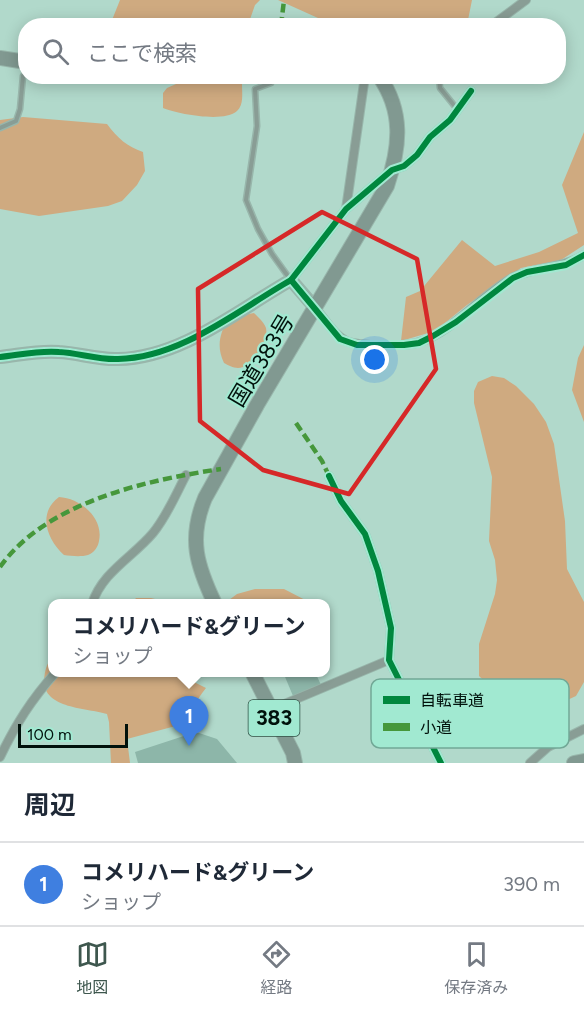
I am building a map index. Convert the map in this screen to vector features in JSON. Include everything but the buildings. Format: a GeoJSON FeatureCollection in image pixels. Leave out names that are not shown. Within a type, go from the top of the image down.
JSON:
{"type":"FeatureCollection","features":[{"type":"Feature","properties":{"kind":"highway"},"geometry":{"type":"LineString","coordinates":[[0,58],[18,61]]}},
{"type":"Feature","properties":{"kind":"highway","name":"国道383号"},"geometry":{"type":"LineString","coordinates":[[213,599],[198,563],[197,527],[203,505],[257,405],[387,186],[397,150],[397,120],[390,94],[383,84]]}},
{"type":"Feature","properties":{"kind":"highway","name":"383"},"geometry":{"type":"LineString","coordinates":[[254,677],[293,753],[295,763]]}},
{"type":"Feature","properties":{"kind":"highway"},"geometry":{"type":"LineString","coordinates":[[574,763],[584,761]]}},
{"type":"Feature","properties":{"kind":"street"},"geometry":{"type":"LineString","coordinates":[[502,18],[526,0]]}},
{"type":"Feature","properties":{"kind":"street"},"geometry":{"type":"LineString","coordinates":[[346,209],[364,84]]}},
{"type":"Feature","properties":{"kind":"street"},"geometry":{"type":"LineString","coordinates":[[2,356],[60,352],[117,360],[163,352],[186,342],[291,280],[346,209],[392,171],[417,155],[430,137],[450,120],[471,91]]}},
{"type":"Feature","properties":{"kind":"street"},"geometry":{"type":"LineString","coordinates":[[291,280],[340,339],[350,344],[404,345],[419,343],[456,322],[513,278],[527,272],[566,265],[584,255]]}},
{"type":"Feature","properties":{"kind":"street"},"geometry":{"type":"LineString","coordinates":[[93,599],[116,567],[153,532],[186,475]]}},
{"type":"Feature","properties":{"kind":"street"},"geometry":{"type":"LineString","coordinates":[[329,476],[340,501],[365,534],[378,571],[391,628],[389,660],[399,679]]}},
{"type":"Feature","properties":{"kind":"street"},"geometry":{"type":"LineString","coordinates":[[270,710],[389,660]]}},
{"type":"Feature","properties":{"kind":"street"},"geometry":{"type":"LineString","coordinates":[[0,757],[14,727],[34,697],[52,677]]}},
{"type":"Feature","properties":{"kind":"street"},"geometry":{"type":"LineString","coordinates":[[569,736],[584,729]]}},
{"type":"Feature","properties":{"kind":"street"},"geometry":{"type":"LineString","coordinates":[[433,748],[441,763]]}},
{"type":"Feature","properties":{"kind":"street"},"geometry":{"type":"LineString","coordinates":[[530,763],[547,748]]}},
{"type":"Feature","properties":{"kind":"lane"},"geometry":{"type":"LineString","coordinates":[[0,128],[16,121],[20,109],[22,84]]}},
{"type":"Feature","properties":{"kind":"lane"},"geometry":{"type":"LineString","coordinates":[[268,84],[255,89],[257,126],[246,200],[272,254],[291,280]]}},
{"type":"Feature","properties":{"kind":"lane"},"geometry":{"type":"LineString","coordinates":[[440,84],[440,88],[458,109]]}},
{"type":"Feature","properties":{"kind":"highlighted area"},"geometry":{"type":"Polygon","coordinates":[[[322,212],[417,259],[436,369],[349,494],[263,470],[200,421],[198,289],[322,212]]]}},
{"type":"Feature","properties":{"kind":"shaded area"},"geometry":{"type":"Polygon","coordinates":[[[120,0],[260,0],[255,5],[250,18],[113,18],[120,0]]]}},
{"type":"Feature","properties":{"kind":"shaded area"},"geometry":{"type":"Polygon","coordinates":[[[278,0],[472,0],[468,18],[318,18],[278,0]]]}},
{"type":"Feature","properties":{"kind":"shaded area"},"geometry":{"type":"Polygon","coordinates":[[[176,84],[242,84],[241,106],[231,115],[212,117],[179,113],[163,108],[163,93],[167,88],[176,84]]]}},
{"type":"Feature","properties":{"kind":"shaded area"},"geometry":{"type":"Polygon","coordinates":[[[23,117],[107,124],[123,141],[143,152],[145,171],[137,185],[122,201],[108,206],[39,216],[0,209],[0,120],[23,117]]]}},
{"type":"Feature","properties":{"kind":"shaded area"},"geometry":{"type":"Polygon","coordinates":[[[584,132],[584,245],[561,260],[521,268],[467,305],[435,331],[401,341],[406,297],[420,291],[462,240],[495,266],[539,252],[578,233],[562,185],[584,132]]]}},
{"type":"Feature","properties":{"kind":"shaded area"},"geometry":{"type":"Polygon","coordinates":[[[254,313],[266,328],[265,340],[259,353],[244,367],[236,368],[224,363],[220,351],[220,340],[228,318],[254,313]]]}},
{"type":"Feature","properties":{"kind":"shaded area"},"geometry":{"type":"Polygon","coordinates":[[[584,345],[584,422],[572,390],[578,358],[584,345]]]}},
{"type":"Feature","properties":{"kind":"shaded area"},"geometry":{"type":"Polygon","coordinates":[[[492,376],[504,378],[516,386],[534,404],[546,422],[554,444],[565,521],[567,569],[584,602],[584,682],[576,696],[569,699],[569,679],[482,679],[479,676],[479,644],[495,594],[497,580],[495,560],[489,541],[492,477],[474,403],[474,391],[478,382],[492,376]]]}},
{"type":"Feature","properties":{"kind":"shaded area"},"geometry":{"type":"Polygon","coordinates":[[[59,497],[82,505],[94,517],[100,533],[98,545],[90,554],[85,556],[64,555],[53,542],[46,518],[52,503],[59,497]]]}},
{"type":"Feature","properties":{"kind":"shaded area"},"geometry":{"type":"Polygon","coordinates":[[[255,589],[284,589],[303,599],[230,599],[237,594],[255,589]]]}},
{"type":"Feature","properties":{"kind":"shaded area"},"geometry":{"type":"Polygon","coordinates":[[[48,663],[48,677],[184,677],[206,688],[183,724],[127,739],[130,763],[111,763],[107,714],[58,702],[46,690],[45,671],[48,663]]]}},
{"type":"Feature","properties":{"kind":"marked path"},"geometry":{"type":"LineString","coordinates":[[282,18],[284,0]]}},
{"type":"Feature","properties":{"kind":"marked path"},"geometry":{"type":"LineString","coordinates":[[296,423],[322,461],[329,476]]}},
{"type":"Feature","properties":{"kind":"marked path"},"geometry":{"type":"LineString","coordinates":[[0,567],[20,545],[44,526],[71,510],[131,488],[221,469]]}},
{"type":"Feature","properties":{"kind":"cycle path"},"geometry":{"type":"LineString","coordinates":[[291,280],[346,209],[392,170],[404,166],[417,155],[430,137],[450,120],[471,91]]}},
{"type":"Feature","properties":{"kind":"cycle path"},"geometry":{"type":"LineString","coordinates":[[0,357],[37,352],[111,359],[141,357],[164,350],[208,330],[291,280],[340,339],[357,345],[419,343],[456,322],[513,278],[527,272],[566,265],[584,255]]}},
{"type":"Feature","properties":{"kind":"cycle path"},"geometry":{"type":"LineString","coordinates":[[329,476],[341,501],[365,534],[378,571],[391,628],[389,660],[399,679]]}},
{"type":"Feature","properties":{"kind":"cycle path"},"geometry":{"type":"LineString","coordinates":[[433,748],[441,763]]}},
{"type":"Feature","properties":{"kind":"place","name":"コメリハード&グリーン"},"geometry":{"type":"Point","coordinates":[189,746]}}]}
